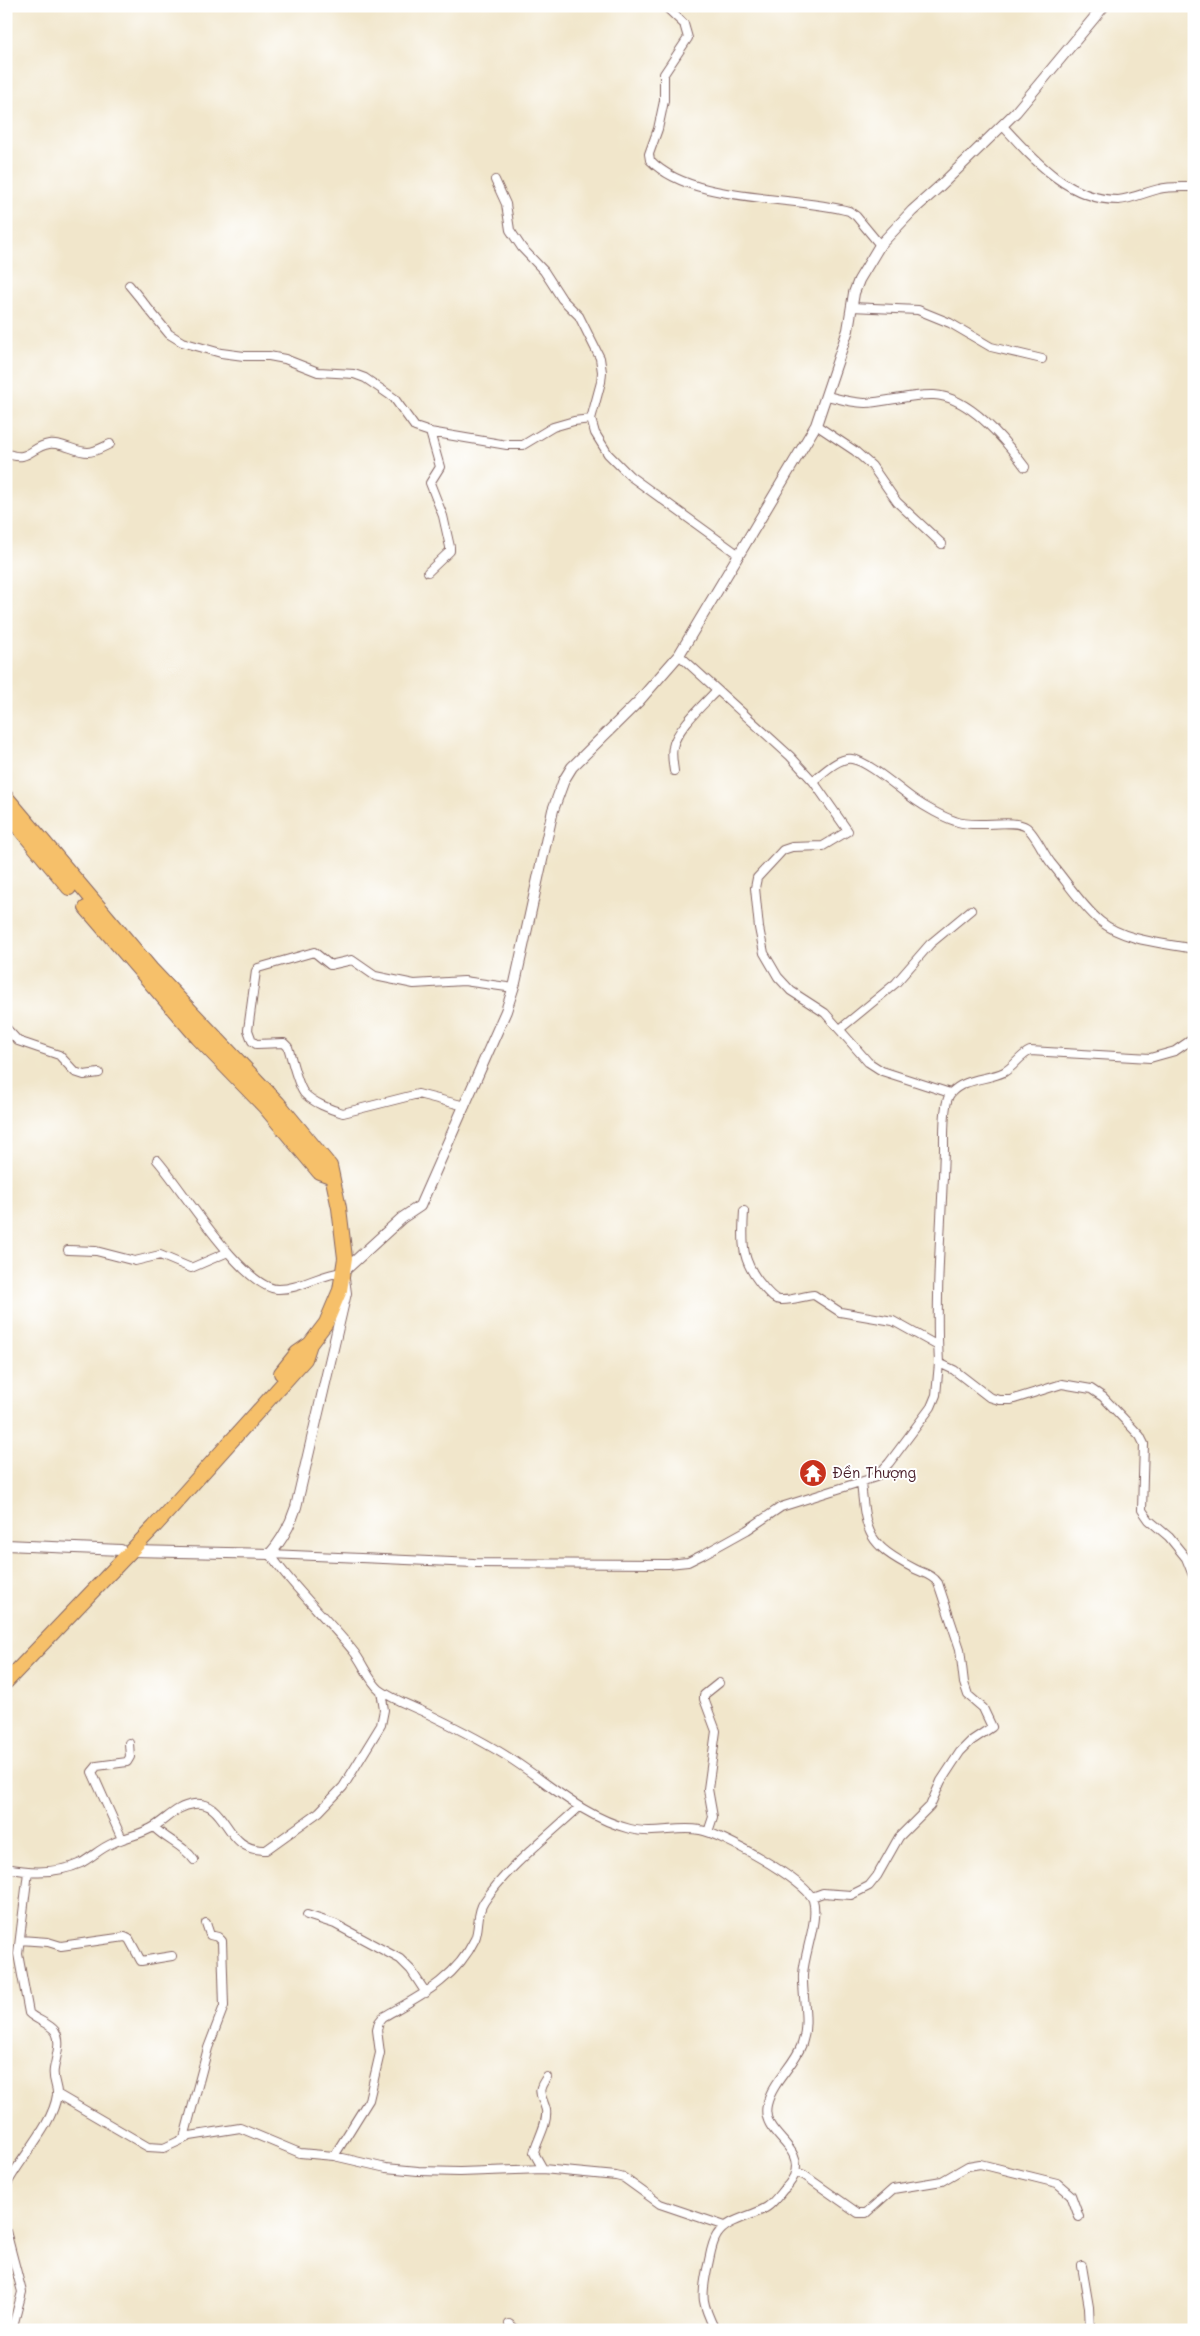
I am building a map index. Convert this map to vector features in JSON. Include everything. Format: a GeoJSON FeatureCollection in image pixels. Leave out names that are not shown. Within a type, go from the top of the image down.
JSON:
{"type":"FeatureCollection","features":[{"type":"Feature","properties":{"kind":"highway"},"geometry":{"type":"LineString","coordinates":[[6,797],[90,899],[151,969],[291,1118],[330,1166],[330,1176],[339,1208],[345,1258],[340,1290],[326,1323],[310,1344],[297,1353],[268,1389],[127,1550],[34,1647],[6,1682]]}},
{"type":"Feature","properties":{"kind":"highway"},"geometry":{"type":"LineString","coordinates":[[6,813],[191,1030],[264,1106],[319,1172],[330,1176]]}},
{"type":"Feature","properties":{"kind":"highway"},"geometry":{"type":"LineString","coordinates":[[6,1671],[34,1647]]}},
{"type":"Feature","properties":{"kind":"street"},"geometry":{"type":"LineString","coordinates":[[665,6],[684,24],[688,38],[664,74],[664,100],[658,129],[648,154],[650,160],[676,180],[699,186],[744,196],[849,211],[856,216],[880,245]]}},
{"type":"Feature","properties":{"kind":"street"},"geometry":{"type":"LineString","coordinates":[[157,1160],[228,1252],[258,1283],[269,1288],[286,1288],[325,1274],[343,1272],[402,1218],[420,1206],[506,1012],[514,988],[553,810],[564,780],[572,767],[644,696],[679,654],[816,425],[848,330],[851,306],[858,280],[880,245],[912,211],[1002,125],[1104,6]]}},
{"type":"Feature","properties":{"kind":"street"},"geometry":{"type":"LineString","coordinates":[[1002,125],[1046,172],[1077,190],[1119,200],[1161,188],[1194,187]]}},
{"type":"Feature","properties":{"kind":"street"},"geometry":{"type":"LineString","coordinates":[[495,180],[506,204],[510,230],[522,248],[544,271],[562,299],[579,316],[600,358],[602,372],[591,419],[595,433],[608,454],[630,476],[739,554]]}},
{"type":"Feature","properties":{"kind":"street"},"geometry":{"type":"LineString","coordinates":[[130,285],[169,334],[182,342],[221,353],[285,359],[318,372],[354,374],[365,378],[394,398],[415,427],[430,432],[523,445],[553,427],[574,420],[591,419]]}},
{"type":"Feature","properties":{"kind":"street"},"geometry":{"type":"LineString","coordinates":[[851,306],[918,310],[950,323],[991,347],[1042,359]]}},
{"type":"Feature","properties":{"kind":"street"},"geometry":{"type":"LineString","coordinates":[[827,396],[863,403],[933,395],[951,398],[964,404],[1000,435],[1025,467]]}},
{"type":"Feature","properties":{"kind":"street"},"geometry":{"type":"LineString","coordinates":[[816,425],[855,451],[872,466],[897,502],[942,544]]}},
{"type":"Feature","properties":{"kind":"street"},"geometry":{"type":"LineString","coordinates":[[428,572],[450,550],[443,516],[430,483],[440,467],[430,432]]}},
{"type":"Feature","properties":{"kind":"street"},"geometry":{"type":"LineString","coordinates":[[6,453],[15,457],[26,456],[41,446],[51,444],[89,452],[110,444]]}},
{"type":"Feature","properties":{"kind":"street"},"geometry":{"type":"LineString","coordinates":[[679,654],[716,690],[757,724],[813,780],[848,831],[823,846],[792,847],[783,850],[757,878],[755,888],[759,928],[764,953],[778,977],[791,990],[825,1013],[840,1029],[854,1049],[868,1062],[882,1071],[950,1093]]}},
{"type":"Feature","properties":{"kind":"street"},"geometry":{"type":"LineString","coordinates":[[674,770],[674,742],[684,726],[716,690]]}},
{"type":"Feature","properties":{"kind":"street"},"geometry":{"type":"LineString","coordinates":[[813,780],[838,763],[852,759],[862,763],[915,801],[954,821],[985,826],[1024,825],[1034,835],[1042,852],[1101,922],[1121,932],[1137,937],[1194,949]]}},
{"type":"Feature","properties":{"kind":"street"},"geometry":{"type":"LineString","coordinates":[[840,1029],[896,983],[930,944],[971,910]]}},
{"type":"Feature","properties":{"kind":"street"},"geometry":{"type":"LineString","coordinates":[[465,1106],[418,1094],[343,1113],[334,1111],[305,1093],[288,1047],[284,1043],[256,1044],[250,1037],[248,1030],[256,971],[258,968],[314,952],[330,965],[352,960],[375,976],[414,984],[464,981],[514,988]]}},
{"type":"Feature","properties":{"kind":"street"},"geometry":{"type":"LineString","coordinates":[[6,1028],[18,1041],[59,1055],[76,1072],[84,1075],[99,1073]]}},
{"type":"Feature","properties":{"kind":"street"},"geometry":{"type":"LineString","coordinates":[[6,1545],[474,1563],[668,1564],[688,1562],[747,1530],[781,1507],[876,1477],[889,1463],[931,1407],[936,1395],[939,1363],[944,1146],[947,1101],[950,1093],[969,1082],[1004,1072],[1015,1064],[1023,1054],[1030,1051],[1150,1058],[1175,1051],[1194,1038]]}},
{"type":"Feature","properties":{"kind":"street"},"geometry":{"type":"LineString","coordinates":[[744,1211],[742,1244],[746,1262],[754,1276],[776,1299],[781,1301],[814,1295],[840,1312],[892,1321],[938,1346]]}},
{"type":"Feature","properties":{"kind":"street"},"geometry":{"type":"LineString","coordinates":[[68,1250],[96,1251],[135,1261],[160,1254],[192,1268],[228,1252]]}},
{"type":"Feature","properties":{"kind":"street"},"geometry":{"type":"LineString","coordinates":[[270,1554],[290,1526],[296,1507],[346,1292],[343,1272]]}},
{"type":"Feature","properties":{"kind":"street"},"geometry":{"type":"LineString","coordinates":[[939,1363],[954,1370],[989,1397],[999,1400],[1011,1400],[1062,1384],[1091,1389],[1103,1397],[1140,1436],[1144,1444],[1142,1510],[1149,1520],[1169,1537],[1186,1558],[1194,1578]]}},
{"type":"Feature","properties":{"kind":"street"},"geometry":{"type":"LineString","coordinates":[[812,1897],[823,1893],[851,1895],[869,1886],[877,1876],[899,1837],[930,1806],[941,1781],[960,1752],[971,1741],[992,1727],[983,1708],[968,1695],[964,1683],[960,1649],[938,1583],[932,1576],[889,1554],[872,1538],[865,1518],[862,1482]]}},
{"type":"Feature","properties":{"kind":"street"},"geometry":{"type":"LineString","coordinates":[[6,1868],[28,1872],[49,1872],[80,1863],[105,1846],[154,1827],[174,1811],[187,1805],[207,1805],[216,1810],[238,1842],[256,1850],[266,1850],[319,1812],[343,1787],[381,1726],[384,1710],[381,1691],[354,1652],[296,1589],[270,1554]]}},
{"type":"Feature","properties":{"kind":"street"},"geometry":{"type":"LineString","coordinates":[[708,1832],[713,1817],[708,1789],[716,1731],[704,1695],[719,1683]]}},
{"type":"Feature","properties":{"kind":"street"},"geometry":{"type":"LineString","coordinates":[[381,1691],[442,1720],[501,1752],[532,1772],[578,1808],[630,1829],[651,1832],[697,1829],[708,1832],[755,1855],[809,1892],[812,1897],[814,1914],[803,1972],[805,2035],[800,2049],[772,2092],[766,2106],[766,2116],[770,2125],[794,2153],[796,2172],[792,2181],[770,2205],[725,2226],[718,2232],[714,2241],[702,2291],[705,2309],[715,2330]]}},
{"type":"Feature","properties":{"kind":"street"},"geometry":{"type":"LineString","coordinates":[[122,1839],[92,1772],[97,1766],[127,1762],[130,1756],[129,1743]]}},
{"type":"Feature","properties":{"kind":"street"},"geometry":{"type":"LineString","coordinates":[[334,2156],[368,2100],[380,2053],[377,2030],[378,2022],[426,1993],[447,1977],[465,1957],[476,1935],[482,1904],[498,1883],[578,1808]]}},
{"type":"Feature","properties":{"kind":"street"},"geometry":{"type":"LineString","coordinates":[[154,1827],[164,1837],[190,1854],[194,1860]]}},
{"type":"Feature","properties":{"kind":"street"},"geometry":{"type":"LineString","coordinates":[[6,2186],[13,2172],[45,2126],[57,2094],[52,2077],[58,2038],[52,2028],[35,2019],[29,2013],[18,1954],[28,1872]]}},
{"type":"Feature","properties":{"kind":"street"},"geometry":{"type":"LineString","coordinates":[[306,1915],[335,1924],[400,1959],[411,1970],[426,1993]]}},
{"type":"Feature","properties":{"kind":"street"},"geometry":{"type":"LineString","coordinates":[[184,2138],[208,2048],[224,2006],[222,1941],[218,1937],[210,1935],[206,1923]]}},
{"type":"Feature","properties":{"kind":"street"},"geometry":{"type":"LineString","coordinates":[[20,1940],[48,1942],[61,1946],[125,1937],[129,1939],[141,1961],[172,1956]]}},
{"type":"Feature","properties":{"kind":"street"},"geometry":{"type":"LineString","coordinates":[[543,2170],[534,2153],[545,2121],[546,2111],[540,2097],[540,2088],[546,2077]]}},
{"type":"Feature","properties":{"kind":"street"},"geometry":{"type":"LineString","coordinates":[[57,2094],[148,2147],[164,2148],[184,2138],[240,2128],[300,2153],[334,2156],[386,2168],[418,2171],[543,2170],[624,2178],[660,2204],[725,2226]]}},
{"type":"Feature","properties":{"kind":"street"},"geometry":{"type":"LineString","coordinates":[[796,2172],[804,2175],[858,2212],[866,2213],[899,2187],[942,2181],[968,2166],[988,2165],[1057,2184],[1071,2195],[1078,2216]]}},
{"type":"Feature","properties":{"kind":"street"},"geometry":{"type":"LineString","coordinates":[[6,2231],[22,2292],[12,2330]]}},
{"type":"Feature","properties":{"kind":"street"},"geometry":{"type":"LineString","coordinates":[[1082,2266],[1089,2307],[1090,2330]]}},
{"type":"Feature","properties":{"kind":"street"},"geometry":{"type":"LineString","coordinates":[[509,2324],[517,2330]]}},
{"type":"Feature","properties":{"kind":"place","name":"Đền Thượng"},"geometry":{"type":"Point","coordinates":[813,1473]}}]}
